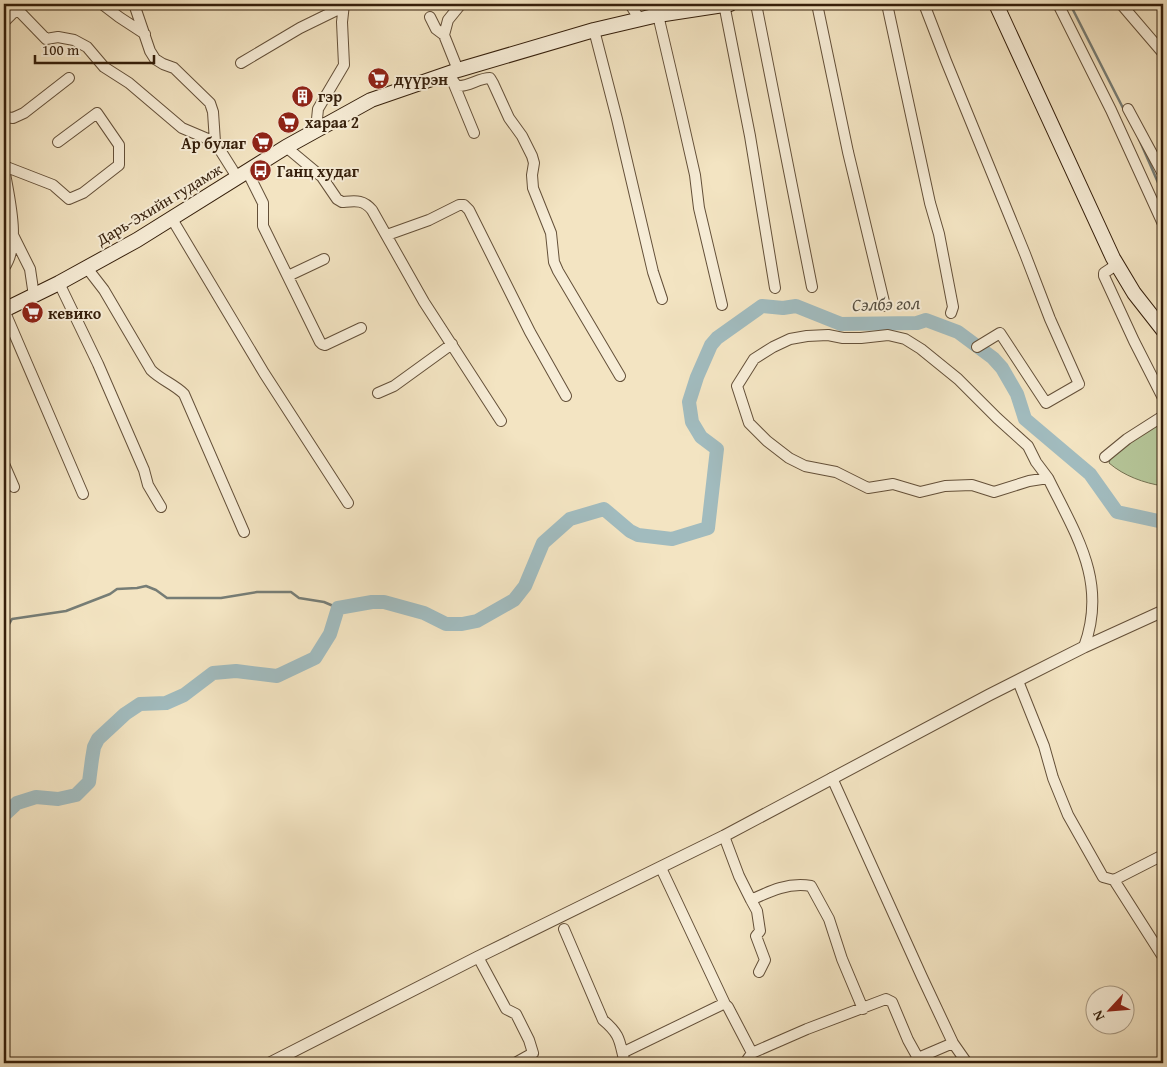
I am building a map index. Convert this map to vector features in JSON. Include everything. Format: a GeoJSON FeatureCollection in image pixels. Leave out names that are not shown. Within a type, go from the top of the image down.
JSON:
{"type":"FeatureCollection","features":[{"type":"Feature","properties":{"kind":"main road","name":"Дарь-Эхийн гудамж"},"geometry":{"type":"LineString","coordinates":[[4,310],[87,268],[172,219],[316,129],[371,100],[594,30],[640,20],[674,8],[727,4]]}},
{"type":"Feature","properties":{"kind":"main road"},"geometry":{"type":"LineString","coordinates":[[996,4],[1116,265],[1142,304],[1163,330]]}},
{"type":"Feature","properties":{"kind":"street"},"geometry":{"type":"LineString","coordinates":[[102,4],[145,34]]}},
{"type":"Feature","properties":{"kind":"street"},"geometry":{"type":"LineString","coordinates":[[134,4],[150,51],[155,59],[162,64],[174,68],[210,103],[213,112],[215,142]]}},
{"type":"Feature","properties":{"kind":"street"},"geometry":{"type":"LineString","coordinates":[[462,4],[448,20],[444,34],[453,75],[474,133]]}},
{"type":"Feature","properties":{"kind":"street"},"geometry":{"type":"LineString","coordinates":[[630,4],[640,20]]}},
{"type":"Feature","properties":{"kind":"street"},"geometry":{"type":"LineString","coordinates":[[727,4],[775,288]]}},
{"type":"Feature","properties":{"kind":"street"},"geometry":{"type":"LineString","coordinates":[[756,4],[812,287]]}},
{"type":"Feature","properties":{"kind":"street"},"geometry":{"type":"LineString","coordinates":[[817,4],[848,152],[885,306]]}},
{"type":"Feature","properties":{"kind":"street"},"geometry":{"type":"LineString","coordinates":[[887,4],[930,202],[939,234],[952,313]]}},
{"type":"Feature","properties":{"kind":"street"},"geometry":{"type":"LineString","coordinates":[[924,4],[1050,320],[1079,384],[1046,403],[1000,333],[977,347]]}},
{"type":"Feature","properties":{"kind":"street"},"geometry":{"type":"LineString","coordinates":[[1058,4],[1111,110],[1163,224]]}},
{"type":"Feature","properties":{"kind":"street"},"geometry":{"type":"LineString","coordinates":[[1121,4],[1163,53]]}},
{"type":"Feature","properties":{"kind":"street"},"geometry":{"type":"LineString","coordinates":[[241,63],[343,5]]}},
{"type":"Feature","properties":{"kind":"street"},"geometry":{"type":"LineString","coordinates":[[316,129],[318,109],[344,65],[343,5]]}},
{"type":"Feature","properties":{"kind":"street"},"geometry":{"type":"LineString","coordinates":[[4,22],[15,6],[46,39],[58,37],[74,40],[87,47],[104,67],[128,83],[182,128],[215,142],[263,203],[263,226],[322,344],[325,345],[360,328]]}},
{"type":"Feature","properties":{"kind":"street"},"geometry":{"type":"LineString","coordinates":[[658,15],[680,109],[699,208],[722,305]]}},
{"type":"Feature","properties":{"kind":"street"},"geometry":{"type":"LineString","coordinates":[[430,16],[436,29],[444,34]]}},
{"type":"Feature","properties":{"kind":"street"},"geometry":{"type":"LineString","coordinates":[[594,30],[653,272],[662,299]]}},
{"type":"Feature","properties":{"kind":"street"},"geometry":{"type":"LineString","coordinates":[[453,75],[457,86],[484,78],[490,78],[494,83],[509,118],[522,136],[532,156],[534,163],[532,175],[533,188],[551,233],[554,262],[620,376]]}},
{"type":"Feature","properties":{"kind":"street"},"geometry":{"type":"LineString","coordinates":[[4,117],[13,118],[24,113],[69,78]]}},
{"type":"Feature","properties":{"kind":"street"},"geometry":{"type":"LineString","coordinates":[[1128,109],[1163,174]]}},
{"type":"Feature","properties":{"kind":"street"},"geometry":{"type":"LineString","coordinates":[[4,268],[10,255],[13,235],[4,167],[53,185],[69,199],[83,192],[119,165],[119,145],[97,113],[58,142]]}},
{"type":"Feature","properties":{"kind":"street"},"geometry":{"type":"LineString","coordinates":[[286,147],[322,177],[337,199],[342,202],[356,200],[367,204],[387,235],[424,302],[501,421]]}},
{"type":"Feature","properties":{"kind":"street"},"geometry":{"type":"LineString","coordinates":[[387,235],[429,220],[459,205],[464,205],[530,332],[566,396]]}},
{"type":"Feature","properties":{"kind":"street"},"geometry":{"type":"LineString","coordinates":[[172,219],[264,373],[348,503]]}},
{"type":"Feature","properties":{"kind":"street"},"geometry":{"type":"LineString","coordinates":[[13,235],[30,269],[34,296]]}},
{"type":"Feature","properties":{"kind":"street"},"geometry":{"type":"LineString","coordinates":[[288,276],[324,259]]}},
{"type":"Feature","properties":{"kind":"street"},"geometry":{"type":"LineString","coordinates":[[1116,265],[1104,273],[1104,276],[1163,398]]}},
{"type":"Feature","properties":{"kind":"street"},"geometry":{"type":"LineString","coordinates":[[87,268],[104,290],[151,370],[184,394],[244,532]]}},
{"type":"Feature","properties":{"kind":"street"},"geometry":{"type":"LineString","coordinates":[[59,283],[98,364],[144,470],[148,485],[161,507]]}},
{"type":"Feature","properties":{"kind":"street"},"geometry":{"type":"LineString","coordinates":[[4,310],[83,494]]}},
{"type":"Feature","properties":{"kind":"street"},"geometry":{"type":"LineString","coordinates":[[1048,478],[1029,481],[994,492],[972,485],[945,486],[920,492],[893,484],[868,488],[836,472],[805,466],[788,458],[767,441],[749,422],[737,386],[754,359],[790,339],[807,336],[861,338],[888,335],[906,339],[921,349],[958,378],[997,418],[1028,446],[1036,462],[1048,478],[1080,543],[1090,574],[1092,617],[1084,647]]}},
{"type":"Feature","properties":{"kind":"street"},"geometry":{"type":"LineString","coordinates":[[378,393],[394,386],[452,344]]}},
{"type":"Feature","properties":{"kind":"street"},"geometry":{"type":"LineString","coordinates":[[1105,457],[1127,439],[1163,416]]}},
{"type":"Feature","properties":{"kind":"street"},"geometry":{"type":"LineString","coordinates":[[4,464],[14,487]]}},
{"type":"Feature","properties":{"kind":"street"},"geometry":{"type":"LineString","coordinates":[[270,1063],[478,957],[724,836],[1084,647],[1163,611]]}},
{"type":"Feature","properties":{"kind":"street"},"geometry":{"type":"LineString","coordinates":[[1018,681],[1044,746],[1053,778],[1068,815],[1104,877],[1114,880],[1163,958]]}},
{"type":"Feature","properties":{"kind":"street"},"geometry":{"type":"LineString","coordinates":[[832,778],[953,1043],[967,1063]]}},
{"type":"Feature","properties":{"kind":"street"},"geometry":{"type":"LineString","coordinates":[[724,836],[738,876],[757,911],[760,931],[756,936],[764,960],[759,972]]}},
{"type":"Feature","properties":{"kind":"street"},"geometry":{"type":"LineString","coordinates":[[1114,880],[1163,855]]}},
{"type":"Feature","properties":{"kind":"street"},"geometry":{"type":"LineString","coordinates":[[661,868],[725,1004],[752,1053]]}},
{"type":"Feature","properties":{"kind":"street"},"geometry":{"type":"LineString","coordinates":[[751,900],[796,884],[810,886],[828,919],[863,1009]]}},
{"type":"Feature","properties":{"kind":"street"},"geometry":{"type":"LineString","coordinates":[[564,929],[603,1020],[614,1030],[624,1052],[625,1063]]}},
{"type":"Feature","properties":{"kind":"street"},"geometry":{"type":"LineString","coordinates":[[478,957],[506,1009],[516,1014],[529,1040],[533,1054],[515,1063]]}},
{"type":"Feature","properties":{"kind":"street"},"geometry":{"type":"LineString","coordinates":[[745,1063],[752,1053],[807,1029],[886,1000],[891,1001],[918,1058],[953,1043]]}},
{"type":"Feature","properties":{"kind":"street"},"geometry":{"type":"LineString","coordinates":[[624,1052],[725,1004]]}},
{"type":"Feature","properties":{"kind":"green space"},"geometry":{"type":"Polygon","coordinates":[[[1163,419],[1163,486],[1134,478],[1121,472],[1109,463],[1117,451],[1124,445],[1163,419]]]}},
{"type":"Feature","properties":{"kind":"waterway"},"geometry":{"type":"LineString","coordinates":[[1070,4],[1124,110]]}},
{"type":"Feature","properties":{"kind":"waterway"},"geometry":{"type":"LineString","coordinates":[[1139,139],[1163,194]]}},
{"type":"Feature","properties":{"kind":"waterway","name":"Сэлбэ гол"},"geometry":{"type":"LineString","coordinates":[[4,815],[17,803],[36,797],[58,799],[76,795],[89,782],[94,747],[98,739],[125,714],[140,704],[166,703],[184,695],[213,673],[236,671],[277,676],[315,658],[330,634],[338,608],[372,602],[384,602],[424,613],[446,624],[462,624],[477,621],[514,600],[525,586],[543,543],[570,519],[604,509],[630,531],[638,535],[672,539],[708,528],[717,449],[701,437],[692,422],[689,402],[697,377],[711,345],[717,338],[762,306],[783,308],[796,306],[841,324],[917,323],[926,320],[958,332],[993,358],[1002,368],[1017,394],[1025,419],[1090,474],[1117,512],[1163,522]]}},
{"type":"Feature","properties":{"kind":"waterway"},"geometry":{"type":"LineString","coordinates":[[4,629],[12,619],[66,611],[110,594],[117,589],[146,586],[167,598],[221,598],[257,592],[291,592],[299,598],[324,602],[338,608]]}},
{"type":"Feature","properties":{"kind":"place","name":"дүүрэн"},"geometry":{"type":"Point","coordinates":[378,79]}},
{"type":"Feature","properties":{"kind":"place","name":"гэр"},"geometry":{"type":"Point","coordinates":[302,96]}},
{"type":"Feature","properties":{"kind":"place","name":"хараа 2"},"geometry":{"type":"Point","coordinates":[289,122]}},
{"type":"Feature","properties":{"kind":"place","name":"Ар булаг"},"geometry":{"type":"Point","coordinates":[262,143]}},
{"type":"Feature","properties":{"kind":"place","name":"Ганц худаг"},"geometry":{"type":"Point","coordinates":[261,171]}},
{"type":"Feature","properties":{"kind":"place","name":"кевико"},"geometry":{"type":"Point","coordinates":[32,313]}}]}
